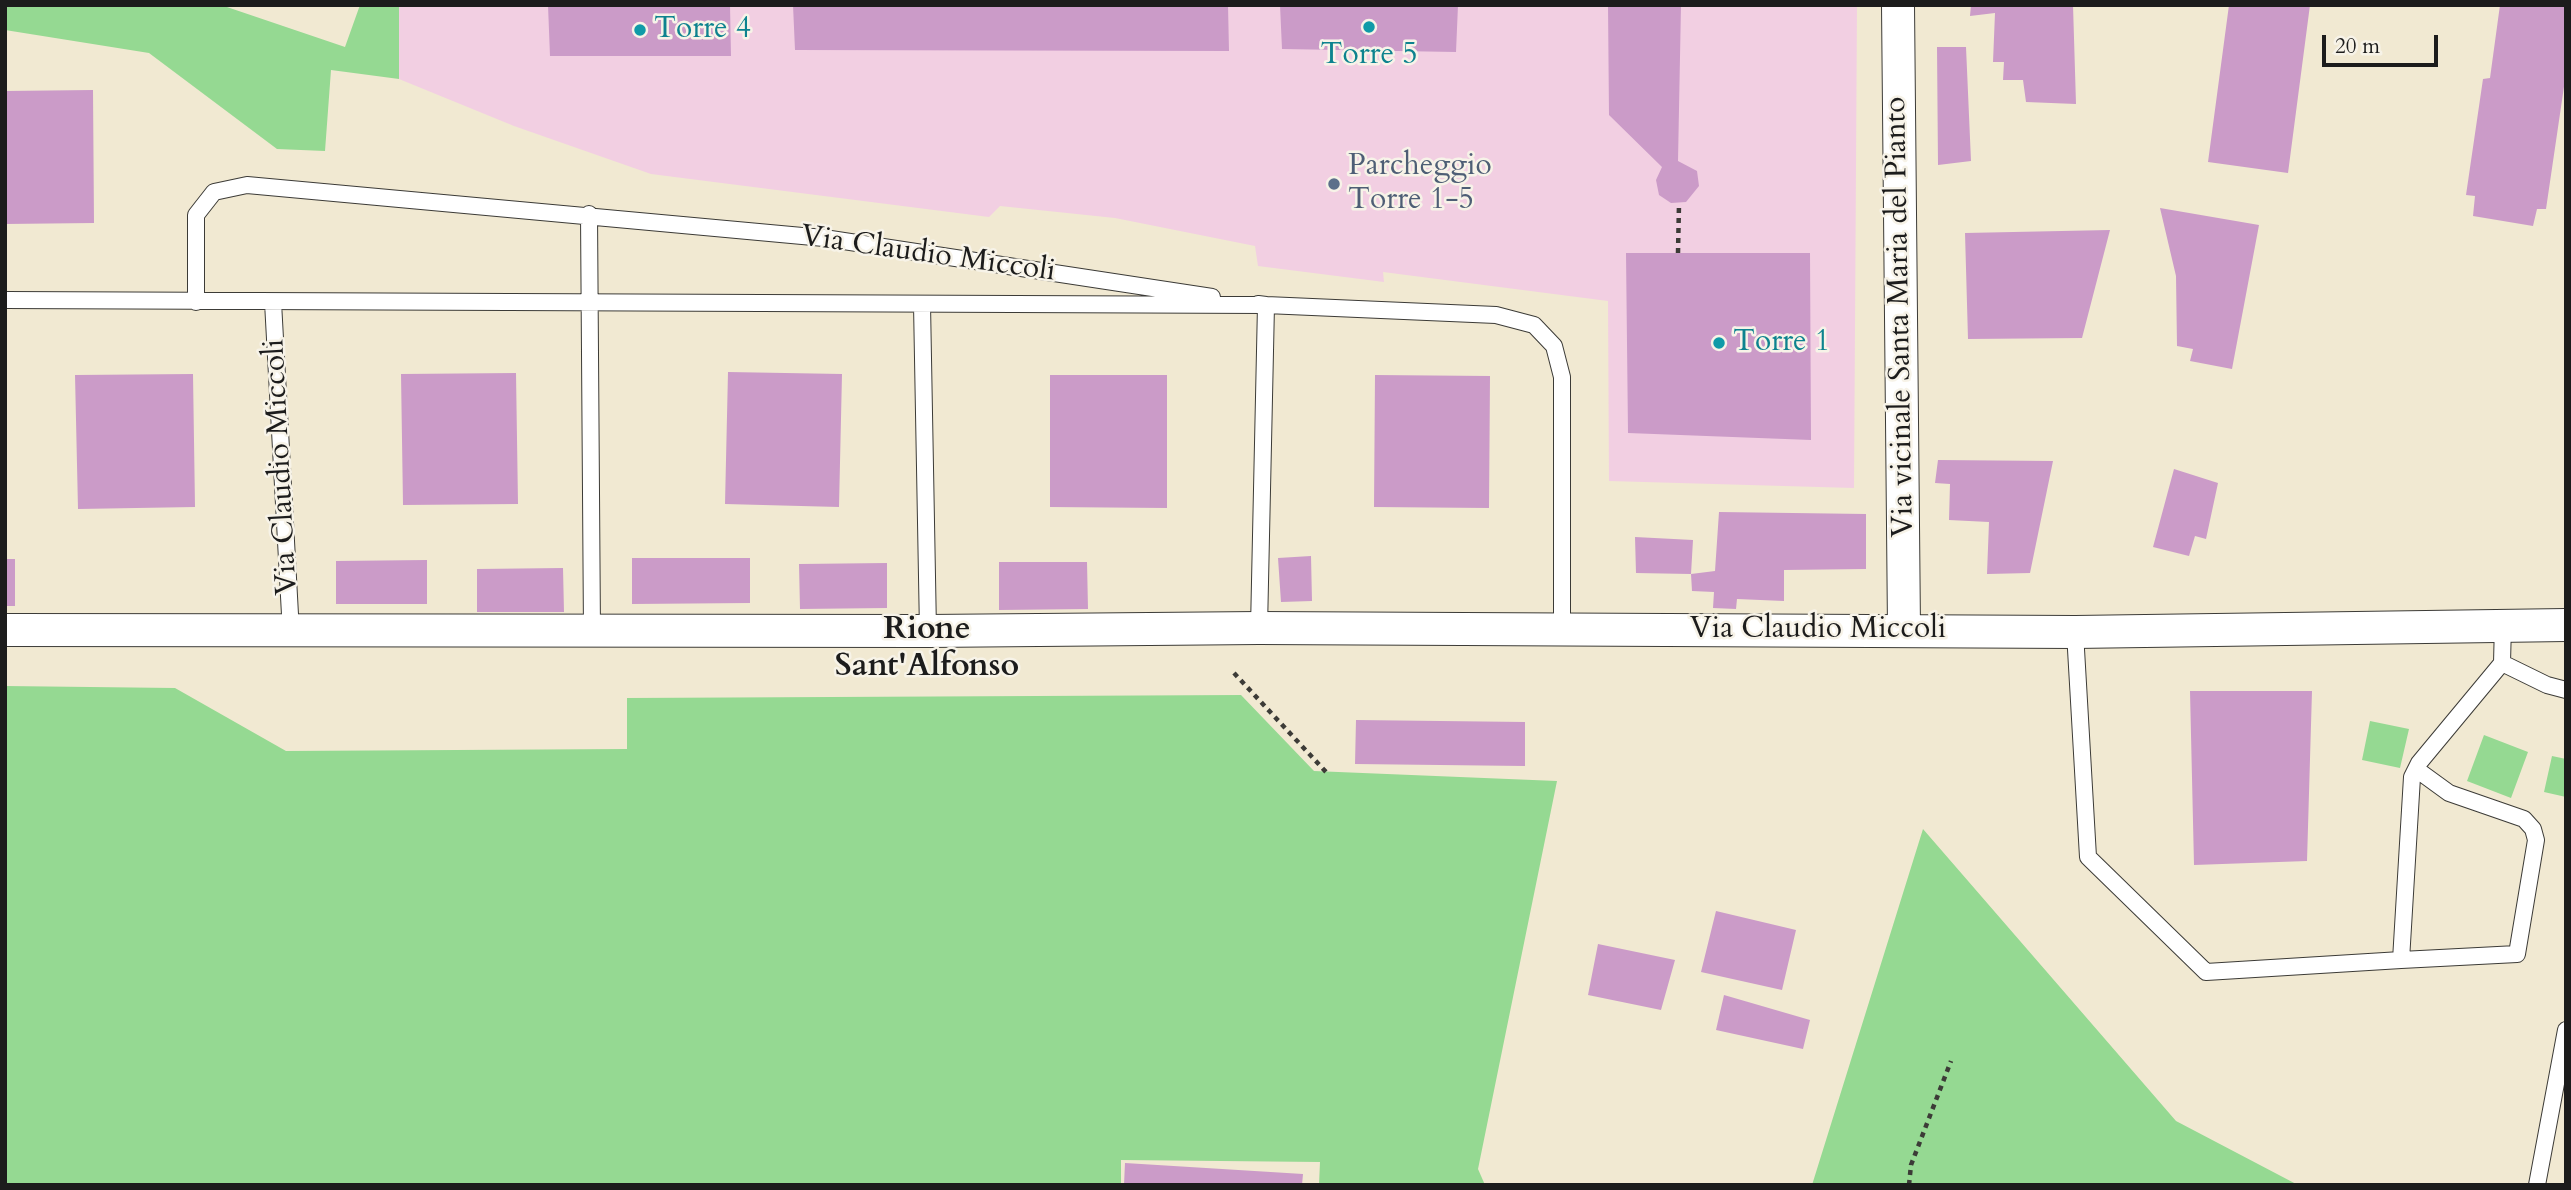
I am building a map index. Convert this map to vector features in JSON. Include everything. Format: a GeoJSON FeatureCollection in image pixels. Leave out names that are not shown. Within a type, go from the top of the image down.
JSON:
{"type":"FeatureCollection","features":[{"type":"Feature","properties":{"kind":"street","name":"Via vicinale Santa Maria del Pianto"},"geometry":{"type":"LineString","coordinates":[[1898,5],[1904,628]]}},
{"type":"Feature","properties":{"kind":"street","name":"Via Claudio Miccoli"},"geometry":{"type":"LineString","coordinates":[[5,630],[291,633],[1904,628],[2075,632],[2566,625]]}},
{"type":"Feature","properties":{"kind":"lane","name":"Via Claudio Miccoli"},"geometry":{"type":"LineString","coordinates":[[196,302],[196,215],[214,192],[247,185],[824,238],[1266,305]]}},
{"type":"Feature","properties":{"kind":"lane"},"geometry":{"type":"LineString","coordinates":[[589,215],[592,632]]}},
{"type":"Feature","properties":{"kind":"lane","name":"Via Claudio Miccoli"},"geometry":{"type":"LineString","coordinates":[[5,300],[1266,305],[1496,315],[1534,325],[1554,346],[1562,377],[1562,631]]}},
{"type":"Feature","properties":{"kind":"lane","name":"Via Claudio Miccoli"},"geometry":{"type":"LineString","coordinates":[[274,302],[291,633]]}},
{"type":"Feature","properties":{"kind":"lane","name":"Via Claudio Miccoli"},"geometry":{"type":"LineString","coordinates":[[922,304],[928,631]]}},
{"type":"Feature","properties":{"kind":"lane"},"geometry":{"type":"LineString","coordinates":[[1259,628],[1266,305]]}},
{"type":"Feature","properties":{"kind":"lane"},"geometry":{"type":"LineString","coordinates":[[2401,960],[2412,777],[2502,663],[2503,624]]}},
{"type":"Feature","properties":{"kind":"lane"},"geometry":{"type":"LineString","coordinates":[[2075,632],[2088,857],[2206,972],[2517,954],[2536,840],[2533,829],[2524,818],[2449,793],[2416,769]]}},
{"type":"Feature","properties":{"kind":"lane"},"geometry":{"type":"LineString","coordinates":[[2502,663],[2547,685],[2566,690]]}},
{"type":"Feature","properties":{"kind":"lane"},"geometry":{"type":"LineString","coordinates":[[2537,1185],[2547,1119],[2566,1030]]}},
{"type":"Feature","properties":{"kind":"path"},"geometry":{"type":"LineString","coordinates":[[1678,253],[1679,204]]}},
{"type":"Feature","properties":{"kind":"path"},"geometry":{"type":"LineString","coordinates":[[1234,673],[1326,772]]}},
{"type":"Feature","properties":{"kind":"path"},"geometry":{"type":"LineString","coordinates":[[1909,1185],[1912,1166],[1951,1061]]}},
{"type":"Feature","properties":{"kind":"shaded area"},"geometry":{"type":"Polygon","coordinates":[[[399,5],[1857,5],[1854,488],[1609,481],[1608,301],[1383,272],[1384,282],[1258,266],[1255,246],[1115,218],[1000,206],[989,217],[651,174],[514,126],[399,79],[399,5]]]}},
{"type":"Feature","properties":{"kind":"green space"},"geometry":{"type":"Polygon","coordinates":[[[5,5],[221,5],[345,47],[360,5],[399,5],[399,79],[331,70],[325,151],[277,149],[149,53],[5,30],[5,5]]]}},
{"type":"Feature","properties":{"kind":"green space"},"geometry":{"type":"Polygon","coordinates":[[[5,686],[175,688],[286,751],[627,749],[627,698],[1241,695],[1314,771],[1557,781],[1478,1169],[1485,1185],[1319,1185],[1320,1162],[1121,1160],[1121,1185],[5,1185],[5,686]]]}},
{"type":"Feature","properties":{"kind":"green space"},"geometry":{"type":"Polygon","coordinates":[[[2370,721],[2409,729],[2400,768],[2362,760],[2370,721]]]}},
{"type":"Feature","properties":{"kind":"green space"},"geometry":{"type":"Polygon","coordinates":[[[2484,735],[2528,752],[2511,798],[2467,781],[2484,735]]]}},
{"type":"Feature","properties":{"kind":"green space"},"geometry":{"type":"Polygon","coordinates":[[[2552,756],[2566,759],[2566,797],[2544,792],[2552,756]]]}},
{"type":"Feature","properties":{"kind":"green space"},"geometry":{"type":"Polygon","coordinates":[[[1923,829],[2176,1121],[2298,1185],[1812,1185],[1923,829]]]}},
{"type":"Feature","properties":{"kind":"building","name":"Torre 4"},"geometry":{"type":"Polygon","coordinates":[[[548,5],[730,5],[731,56],[550,56],[548,5]]]}},
{"type":"Feature","properties":{"kind":"building"},"geometry":{"type":"Polygon","coordinates":[[[793,5],[1228,5],[1229,51],[795,50],[793,5]]]}},
{"type":"Feature","properties":{"kind":"building","name":"Torre 5"},"geometry":{"type":"Polygon","coordinates":[[[1280,5],[1458,5],[1456,52],[1282,49],[1280,5]]]}},
{"type":"Feature","properties":{"kind":"building"},"geometry":{"type":"Polygon","coordinates":[[[1608,5],[1681,5],[1678,161],[1697,171],[1699,186],[1686,202],[1671,203],[1659,195],[1656,180],[1662,167],[1609,115],[1608,5]]]}},
{"type":"Feature","properties":{"kind":"building"},"geometry":{"type":"Polygon","coordinates":[[[1971,5],[2073,5],[2076,104],[2026,102],[2023,80],[2003,80],[2004,62],[1993,62],[1995,13],[1970,16],[1971,5]]]}},
{"type":"Feature","properties":{"kind":"building"},"geometry":{"type":"Polygon","coordinates":[[[2229,5],[2310,5],[2288,173],[2208,162],[2229,5]]]}},
{"type":"Feature","properties":{"kind":"building"},"geometry":{"type":"Polygon","coordinates":[[[2500,5],[2566,6],[2566,73],[2546,209],[2537,209],[2533,226],[2473,216],[2475,196],[2466,195],[2483,79],[2490,78],[2500,5]]]}},
{"type":"Feature","properties":{"kind":"building"},"geometry":{"type":"Polygon","coordinates":[[[1937,47],[1966,47],[1971,161],[1938,165],[1937,47]]]}},
{"type":"Feature","properties":{"kind":"building"},"geometry":{"type":"Polygon","coordinates":[[[93,90],[94,223],[5,224],[5,91],[93,90]]]}},
{"type":"Feature","properties":{"kind":"building"},"geometry":{"type":"Polygon","coordinates":[[[2160,208],[2259,225],[2232,369],[2190,361],[2193,349],[2177,346],[2176,276],[2160,208]]]}},
{"type":"Feature","properties":{"kind":"building"},"geometry":{"type":"Polygon","coordinates":[[[2110,230],[2082,338],[1968,339],[1965,233],[2110,230]]]}},
{"type":"Feature","properties":{"kind":"building","name":"Torre 1"},"geometry":{"type":"Polygon","coordinates":[[[1626,253],[1810,253],[1811,440],[1628,433],[1626,253]]]}},
{"type":"Feature","properties":{"kind":"building"},"geometry":{"type":"Polygon","coordinates":[[[728,372],[842,374],[839,507],[725,504],[728,372]]]}},
{"type":"Feature","properties":{"kind":"building"},"geometry":{"type":"Polygon","coordinates":[[[516,373],[518,504],[403,505],[401,374],[516,373]]]}},
{"type":"Feature","properties":{"kind":"building"},"geometry":{"type":"Polygon","coordinates":[[[193,374],[195,507],[78,509],[75,375],[193,374]]]}},
{"type":"Feature","properties":{"kind":"building"},"geometry":{"type":"Polygon","coordinates":[[[1050,375],[1167,375],[1167,508],[1050,507],[1050,375]]]}},
{"type":"Feature","properties":{"kind":"building"},"geometry":{"type":"Polygon","coordinates":[[[1375,375],[1490,376],[1489,508],[1374,507],[1375,375]]]}},
{"type":"Feature","properties":{"kind":"building"},"geometry":{"type":"Polygon","coordinates":[[[1938,460],[2053,461],[2030,573],[1987,574],[1989,522],[1949,520],[1950,484],[1935,483],[1938,460]]]}},
{"type":"Feature","properties":{"kind":"building"},"geometry":{"type":"Polygon","coordinates":[[[2174,469],[2218,483],[2206,539],[2195,536],[2189,556],[2153,547],[2174,469]]]}},
{"type":"Feature","properties":{"kind":"building"},"geometry":{"type":"Polygon","coordinates":[[[1719,512],[1866,514],[1866,569],[1784,570],[1784,601],[1737,599],[1736,609],[1713,608],[1714,592],[1692,591],[1691,574],[1715,571],[1719,512]]]}},
{"type":"Feature","properties":{"kind":"building"},"geometry":{"type":"Polygon","coordinates":[[[1635,537],[1693,540],[1691,574],[1636,573],[1635,537]]]}},
{"type":"Feature","properties":{"kind":"building"},"geometry":{"type":"Polygon","coordinates":[[[1311,556],[1312,601],[1281,602],[1278,558],[1311,556]]]}},
{"type":"Feature","properties":{"kind":"building"},"geometry":{"type":"Polygon","coordinates":[[[632,558],[750,558],[750,603],[632,604],[632,558]]]}},
{"type":"Feature","properties":{"kind":"building"},"geometry":{"type":"Polygon","coordinates":[[[5,559],[15,559],[15,606],[5,606],[5,559]]]}},
{"type":"Feature","properties":{"kind":"building"},"geometry":{"type":"Polygon","coordinates":[[[427,560],[427,604],[336,604],[336,561],[427,560]]]}},
{"type":"Feature","properties":{"kind":"building"},"geometry":{"type":"Polygon","coordinates":[[[999,562],[1087,562],[1088,609],[999,610],[999,562]]]}},
{"type":"Feature","properties":{"kind":"building"},"geometry":{"type":"Polygon","coordinates":[[[887,563],[887,608],[800,609],[799,564],[887,563]]]}},
{"type":"Feature","properties":{"kind":"building"},"geometry":{"type":"Polygon","coordinates":[[[563,568],[564,612],[477,612],[477,569],[563,568]]]}},
{"type":"Feature","properties":{"kind":"building"},"geometry":{"type":"Polygon","coordinates":[[[2190,691],[2312,691],[2307,861],[2194,865],[2190,691]]]}},
{"type":"Feature","properties":{"kind":"building"},"geometry":{"type":"Polygon","coordinates":[[[1356,720],[1525,722],[1525,766],[1355,764],[1356,720]]]}},
{"type":"Feature","properties":{"kind":"building"},"geometry":{"type":"Polygon","coordinates":[[[1716,911],[1796,930],[1782,990],[1701,972],[1716,911]]]}},
{"type":"Feature","properties":{"kind":"building"},"geometry":{"type":"Polygon","coordinates":[[[1598,944],[1675,960],[1661,1010],[1588,995],[1598,944]]]}},
{"type":"Feature","properties":{"kind":"building"},"geometry":{"type":"Polygon","coordinates":[[[1724,995],[1810,1020],[1803,1049],[1716,1030],[1724,995]]]}},
{"type":"Feature","properties":{"kind":"building"},"geometry":{"type":"Polygon","coordinates":[[[1125,1163],[1303,1174],[1302,1185],[1124,1185],[1125,1163]]]}},
{"type":"Feature","properties":{"kind":"place","name":"Torre 5"},"geometry":{"type":"Point","coordinates":[1369,27]}},
{"type":"Feature","properties":{"kind":"place","name":"Torre 4"},"geometry":{"type":"Point","coordinates":[640,30]}},
{"type":"Feature","properties":{"kind":"place","name":"Parcheggio Torre 1-5"},"geometry":{"type":"Point","coordinates":[1334,184]}},
{"type":"Feature","properties":{"kind":"place","name":"Torre 1"},"geometry":{"type":"Point","coordinates":[1719,343]}},
{"type":"Feature","properties":{"kind":"district","name":"Rione Sant'Alfonso"},"geometry":{"type":"Point","coordinates":[927,650]}}]}
